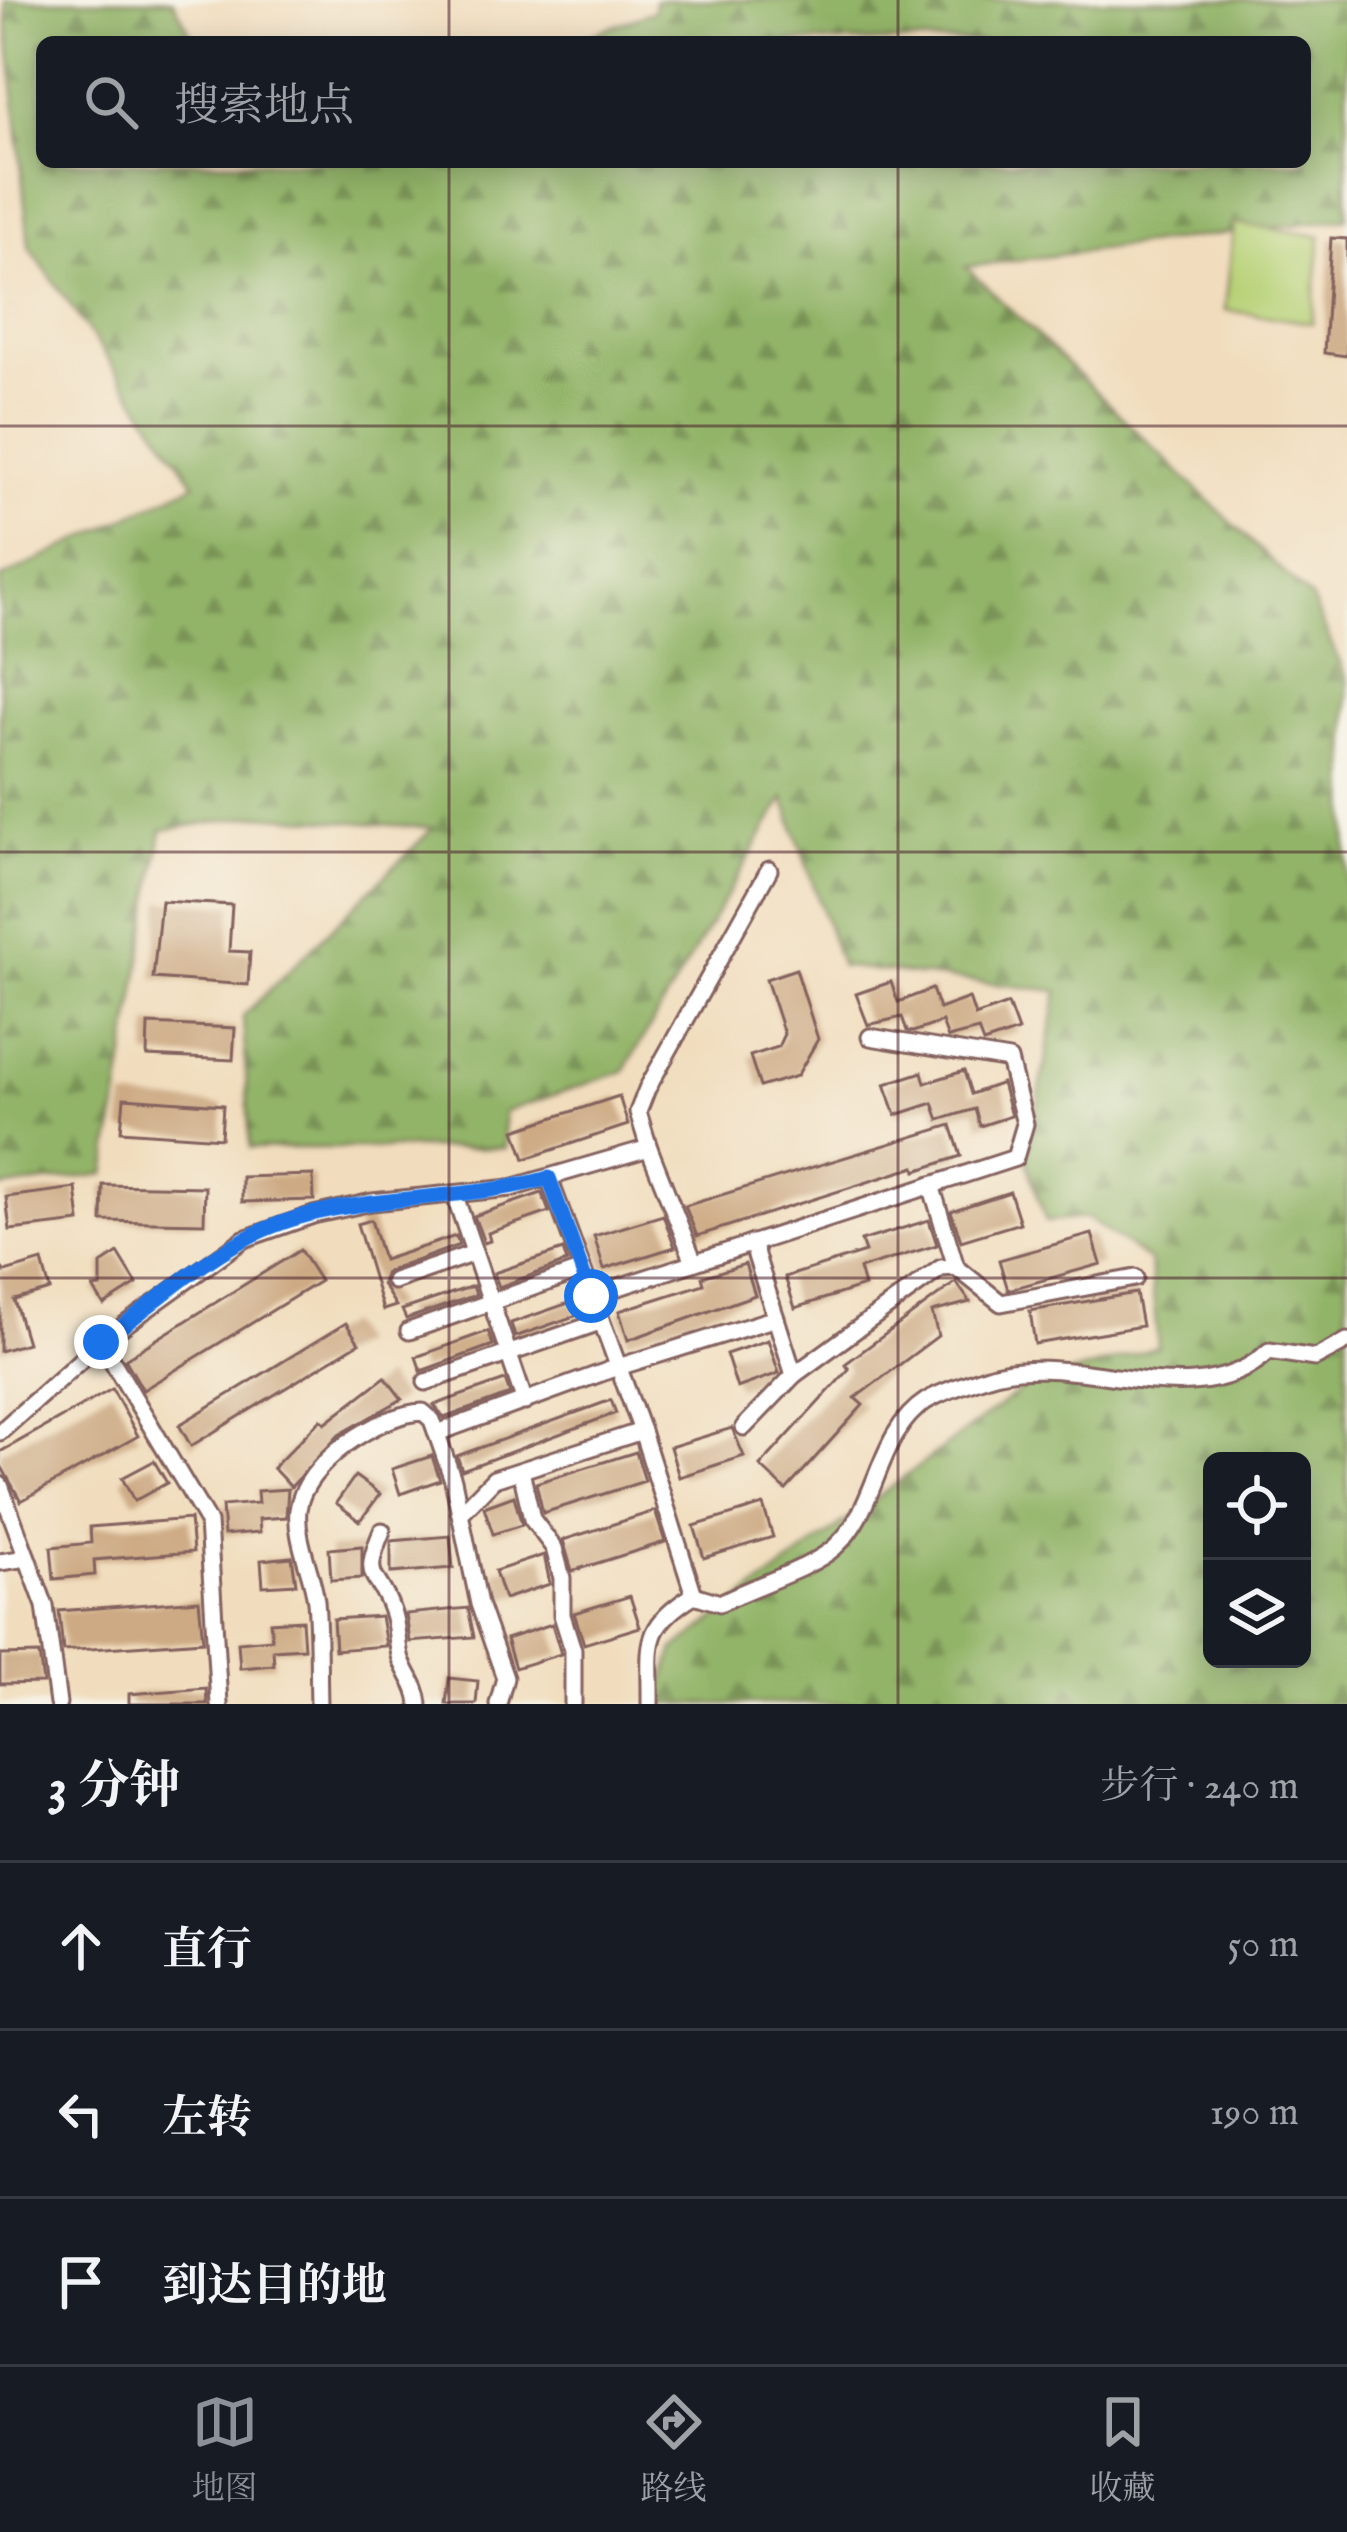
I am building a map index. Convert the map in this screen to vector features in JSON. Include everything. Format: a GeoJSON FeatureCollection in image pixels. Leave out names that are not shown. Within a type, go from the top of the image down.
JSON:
{"type":"FeatureCollection","features":[{"type":"Feature","properties":{"kind":"street"},"geometry":{"type":"LineString","coordinates":[[694,1262],[638,1112],[646,1089],[769,870]]}},
{"type":"Feature","properties":{"kind":"street"},"geometry":{"type":"LineString","coordinates":[[591,1296],[1015,1158],[1025,1124],[1009,1060],[870,1037]]}},
{"type":"Feature","properties":{"kind":"street"},"geometry":{"type":"LineString","coordinates":[[0,1432],[101,1342],[244,1239],[313,1215],[372,1202],[454,1196],[549,1178],[649,1148]]}},
{"type":"Feature","properties":{"kind":"street"},"geometry":{"type":"LineString","coordinates":[[549,1178],[642,1431],[694,1595]]}},
{"type":"Feature","properties":{"kind":"street"},"geometry":{"type":"LineString","coordinates":[[931,1185],[956,1267],[1000,1303],[1135,1278]]}},
{"type":"Feature","properties":{"kind":"street"},"geometry":{"type":"LineString","coordinates":[[454,1196],[525,1402]]}},
{"type":"Feature","properties":{"kind":"street"},"geometry":{"type":"LineString","coordinates":[[752,1243],[794,1375]]}},
{"type":"Feature","properties":{"kind":"street"},"geometry":{"type":"LineString","coordinates":[[394,1281],[474,1253]]}},
{"type":"Feature","properties":{"kind":"street"},"geometry":{"type":"LineString","coordinates":[[744,1427],[794,1375],[941,1268],[956,1267]]}},
{"type":"Feature","properties":{"kind":"street"},"geometry":{"type":"LineString","coordinates":[[409,1331],[582,1270]]}},
{"type":"Feature","properties":{"kind":"street"},"geometry":{"type":"LineString","coordinates":[[436,1433],[615,1367],[776,1318]]}},
{"type":"Feature","properties":{"kind":"street"},"geometry":{"type":"LineString","coordinates":[[426,1382],[600,1322]]}},
{"type":"Feature","properties":{"kind":"street"},"geometry":{"type":"LineString","coordinates":[[650,1704],[651,1632],[662,1615],[694,1595],[720,1603],[832,1550],[864,1515],[898,1430],[924,1402],[991,1375],[1059,1371],[1191,1383],[1250,1370],[1269,1351],[1315,1358],[1347,1341]]}},
{"type":"Feature","properties":{"kind":"street"},"geometry":{"type":"LineString","coordinates":[[101,1342],[208,1522],[219,1704]]}},
{"type":"Feature","properties":{"kind":"street"},"geometry":{"type":"LineString","coordinates":[[319,1704],[315,1600],[297,1513],[304,1488],[346,1445],[404,1412],[423,1412],[436,1433],[460,1514],[478,1604],[505,1678],[498,1704]]}},
{"type":"Feature","properties":{"kind":"street"},"geometry":{"type":"LineString","coordinates":[[460,1514],[494,1480],[642,1431]]}},
{"type":"Feature","properties":{"kind":"street"},"geometry":{"type":"LineString","coordinates":[[521,1471],[532,1520],[554,1548],[562,1578],[573,1704]]}},
{"type":"Feature","properties":{"kind":"street"},"geometry":{"type":"LineString","coordinates":[[0,1485],[5,1514],[45,1606],[58,1704]]}},
{"type":"Feature","properties":{"kind":"street"},"geometry":{"type":"LineString","coordinates":[[382,1531],[371,1556],[372,1580],[392,1607],[402,1661],[417,1686],[418,1704]]}},
{"type":"Feature","properties":{"kind":"street"},"geometry":{"type":"LineString","coordinates":[[0,1562],[27,1558]]}},
{"type":"Feature","properties":{"kind":"green space"},"geometry":{"type":"Polygon","coordinates":[[[5,0],[173,0],[192,36],[36,36],[36,168],[1311,168],[1311,36],[588,36],[654,11],[655,0],[1347,0],[1347,218],[966,267],[1312,600],[1347,679],[1347,1704],[657,1704],[674,1650],[1022,1389],[1158,1347],[1150,1261],[1086,1218],[1046,1222],[1027,1162],[1058,991],[841,966],[784,798],[624,1071],[504,1112],[505,1148],[250,1148],[243,1016],[433,828],[259,815],[162,830],[106,1174],[0,1188],[0,579],[195,484],[29,246],[5,0]]]}},
{"type":"Feature","properties":{"kind":"green space"},"geometry":{"type":"Polygon","coordinates":[[[1234,223],[1321,236],[1312,323],[1225,310],[1234,223]]]}},
{"type":"Feature","properties":{"kind":"building"},"geometry":{"type":"Polygon","coordinates":[[[1331,238],[1347,239],[1347,356],[1324,353],[1331,238]]]}},
{"type":"Feature","properties":{"kind":"building"},"geometry":{"type":"Polygon","coordinates":[[[161,901],[232,905],[229,951],[250,952],[248,985],[153,978],[161,901]]]}},
{"type":"Feature","properties":{"kind":"building"},"geometry":{"type":"Polygon","coordinates":[[[796,969],[818,1039],[797,1076],[760,1087],[750,1056],[778,1047],[784,1034],[766,979],[796,969]]]}},
{"type":"Feature","properties":{"kind":"building"},"geometry":{"type":"Polygon","coordinates":[[[891,982],[898,1002],[932,989],[939,1009],[969,998],[975,1016],[1008,1004],[1018,1031],[983,1043],[978,1030],[948,1038],[942,1022],[913,1032],[907,1031],[902,1017],[868,1025],[856,994],[891,982]]]}},
{"type":"Feature","properties":{"kind":"building"},"geometry":{"type":"Polygon","coordinates":[[[148,1024],[235,1028],[233,1060],[147,1056],[148,1024]]]}},
{"type":"Feature","properties":{"kind":"building"},"geometry":{"type":"Polygon","coordinates":[[[964,1071],[971,1094],[1002,1083],[1011,1116],[980,1126],[975,1109],[939,1120],[933,1103],[896,1115],[885,1084],[922,1072],[925,1083],[964,1071]]]}},
{"type":"Feature","properties":{"kind":"building"},"geometry":{"type":"Polygon","coordinates":[[[619,1096],[628,1125],[525,1159],[515,1130],[619,1096]]]}},
{"type":"Feature","properties":{"kind":"building"},"geometry":{"type":"Polygon","coordinates":[[[124,1098],[223,1105],[221,1138],[121,1131],[124,1098]]]}},
{"type":"Feature","properties":{"kind":"building"},"geometry":{"type":"Polygon","coordinates":[[[951,1125],[961,1156],[916,1171],[915,1167],[697,1236],[685,1206],[951,1125]]]}},
{"type":"Feature","properties":{"kind":"building"},"geometry":{"type":"Polygon","coordinates":[[[313,1175],[314,1200],[242,1202],[242,1177],[313,1175]]]}},
{"type":"Feature","properties":{"kind":"building"},"geometry":{"type":"Polygon","coordinates":[[[103,1185],[205,1187],[204,1223],[102,1221],[103,1185]]]}},
{"type":"Feature","properties":{"kind":"building"},"geometry":{"type":"Polygon","coordinates":[[[76,1188],[80,1222],[10,1230],[6,1197],[76,1188]]]}},
{"type":"Feature","properties":{"kind":"building"},"geometry":{"type":"Polygon","coordinates":[[[1010,1192],[1020,1223],[961,1241],[951,1211],[1010,1192]]]}},
{"type":"Feature","properties":{"kind":"building"},"geometry":{"type":"Polygon","coordinates":[[[542,1193],[549,1212],[488,1233],[490,1241],[484,1243],[474,1216],[542,1193]]]}},
{"type":"Feature","properties":{"kind":"building"},"geometry":{"type":"Polygon","coordinates":[[[663,1215],[675,1247],[604,1269],[594,1236],[663,1215]]]}},
{"type":"Feature","properties":{"kind":"building"},"geometry":{"type":"Polygon","coordinates":[[[371,1220],[383,1260],[456,1236],[459,1245],[386,1272],[382,1284],[396,1306],[383,1310],[357,1224],[371,1220]]]}},
{"type":"Feature","properties":{"kind":"building"},"geometry":{"type":"Polygon","coordinates":[[[929,1220],[937,1245],[859,1269],[864,1286],[795,1308],[785,1277],[865,1252],[861,1241],[929,1220]]]}},
{"type":"Feature","properties":{"kind":"building"},"geometry":{"type":"Polygon","coordinates":[[[1092,1234],[1101,1264],[1008,1290],[999,1260],[1092,1234]]]}},
{"type":"Feature","properties":{"kind":"building"},"geometry":{"type":"Polygon","coordinates":[[[300,1250],[320,1281],[143,1390],[125,1359],[300,1250]]]}},
{"type":"Feature","properties":{"kind":"building"},"geometry":{"type":"Polygon","coordinates":[[[563,1250],[567,1262],[499,1287],[494,1273],[563,1250]]]}},
{"type":"Feature","properties":{"kind":"building"},"geometry":{"type":"Polygon","coordinates":[[[118,1253],[137,1284],[104,1305],[93,1288],[101,1287],[101,1264],[118,1253]]]}},
{"type":"Feature","properties":{"kind":"building"},"geometry":{"type":"Polygon","coordinates":[[[42,1261],[50,1290],[14,1300],[27,1343],[0,1351],[0,1266],[5,1272],[42,1261]]]}},
{"type":"Feature","properties":{"kind":"building"},"geometry":{"type":"Polygon","coordinates":[[[745,1264],[755,1295],[628,1340],[619,1311],[704,1284],[702,1277],[745,1264]]]}},
{"type":"Feature","properties":{"kind":"building"},"geometry":{"type":"Polygon","coordinates":[[[956,1282],[970,1302],[932,1312],[938,1336],[855,1398],[863,1405],[786,1490],[760,1466],[849,1369],[845,1364],[956,1282]]]}},
{"type":"Feature","properties":{"kind":"building"},"geometry":{"type":"Polygon","coordinates":[[[473,1286],[476,1295],[406,1319],[402,1310],[473,1286]]]}},
{"type":"Feature","properties":{"kind":"building"},"geometry":{"type":"Polygon","coordinates":[[[1136,1293],[1142,1326],[1035,1344],[1030,1311],[1136,1293]]]}},
{"type":"Feature","properties":{"kind":"building"},"geometry":{"type":"Polygon","coordinates":[[[580,1299],[586,1312],[515,1337],[511,1323],[580,1299]]]}},
{"type":"Feature","properties":{"kind":"building"},"geometry":{"type":"Polygon","coordinates":[[[346,1323],[359,1343],[191,1446],[179,1425],[346,1323]]]}},
{"type":"Feature","properties":{"kind":"building"},"geometry":{"type":"Polygon","coordinates":[[[488,1331],[493,1345],[421,1371],[416,1357],[488,1331]]]}},
{"type":"Feature","properties":{"kind":"building"},"geometry":{"type":"Polygon","coordinates":[[[768,1340],[779,1373],[737,1388],[726,1354],[768,1340]]]}},
{"type":"Feature","properties":{"kind":"building"},"geometry":{"type":"Polygon","coordinates":[[[385,1377],[402,1399],[339,1435],[291,1487],[273,1468],[321,1419],[325,1423],[385,1377]]]}},
{"type":"Feature","properties":{"kind":"building"},"geometry":{"type":"Polygon","coordinates":[[[505,1380],[510,1394],[444,1418],[434,1405],[505,1380]]]}},
{"type":"Feature","properties":{"kind":"building"},"geometry":{"type":"Polygon","coordinates":[[[112,1389],[138,1436],[21,1501],[0,1464],[0,1452],[112,1389]]]}},
{"type":"Feature","properties":{"kind":"building"},"geometry":{"type":"Polygon","coordinates":[[[611,1400],[616,1413],[462,1470],[457,1456],[611,1400]]]}},
{"type":"Feature","properties":{"kind":"building"},"geometry":{"type":"Polygon","coordinates":[[[732,1428],[744,1456],[679,1477],[670,1447],[732,1428]]]}},
{"type":"Feature","properties":{"kind":"building"},"geometry":{"type":"Polygon","coordinates":[[[636,1452],[645,1481],[543,1513],[536,1483],[636,1452]]]}},
{"type":"Feature","properties":{"kind":"building"},"geometry":{"type":"Polygon","coordinates":[[[432,1456],[440,1480],[400,1494],[392,1469],[432,1456]]]}},
{"type":"Feature","properties":{"kind":"building"},"geometry":{"type":"Polygon","coordinates":[[[154,1461],[167,1483],[134,1501],[122,1478],[154,1461]]]}},
{"type":"Feature","properties":{"kind":"building"},"geometry":{"type":"Polygon","coordinates":[[[355,1476],[380,1494],[360,1521],[336,1503],[355,1476]]]}},
{"type":"Feature","properties":{"kind":"building"},"geometry":{"type":"Polygon","coordinates":[[[288,1489],[286,1517],[259,1519],[260,1532],[224,1535],[222,1506],[258,1503],[257,1491],[288,1489]]]}},
{"type":"Feature","properties":{"kind":"building"},"geometry":{"type":"Polygon","coordinates":[[[514,1496],[522,1525],[493,1534],[484,1507],[514,1496]]]}},
{"type":"Feature","properties":{"kind":"building"},"geometry":{"type":"Polygon","coordinates":[[[763,1505],[773,1537],[704,1558],[694,1526],[763,1505]]]}},
{"type":"Feature","properties":{"kind":"building"},"geometry":{"type":"Polygon","coordinates":[[[655,1511],[665,1542],[572,1571],[563,1540],[655,1511]]]}},
{"type":"Feature","properties":{"kind":"building"},"geometry":{"type":"Polygon","coordinates":[[[190,1519],[193,1552],[94,1560],[95,1575],[54,1579],[51,1547],[91,1543],[90,1527],[190,1519]]]}},
{"type":"Feature","properties":{"kind":"building"},"geometry":{"type":"Polygon","coordinates":[[[450,1536],[453,1568],[391,1573],[391,1541],[450,1536]]]}},
{"type":"Feature","properties":{"kind":"building"},"geometry":{"type":"Polygon","coordinates":[[[362,1546],[362,1578],[331,1580],[329,1549],[362,1546]]]}},
{"type":"Feature","properties":{"kind":"building"},"geometry":{"type":"Polygon","coordinates":[[[544,1555],[550,1584],[504,1599],[495,1571],[544,1555]]]}},
{"type":"Feature","properties":{"kind":"building"},"geometry":{"type":"Polygon","coordinates":[[[292,1557],[296,1584],[263,1586],[261,1560],[292,1557]]]}},
{"type":"Feature","properties":{"kind":"building"},"geometry":{"type":"Polygon","coordinates":[[[630,1596],[640,1627],[584,1644],[574,1613],[630,1596]]]}},
{"type":"Feature","properties":{"kind":"building"},"geometry":{"type":"Polygon","coordinates":[[[199,1600],[203,1641],[63,1651],[59,1611],[199,1600]]]}},
{"type":"Feature","properties":{"kind":"building"},"geometry":{"type":"Polygon","coordinates":[[[468,1608],[474,1637],[410,1642],[406,1614],[468,1608]]]}},
{"type":"Feature","properties":{"kind":"building"},"geometry":{"type":"Polygon","coordinates":[[[381,1616],[386,1646],[335,1650],[333,1619],[381,1616]]]}},
{"type":"Feature","properties":{"kind":"building"},"geometry":{"type":"Polygon","coordinates":[[[302,1620],[304,1648],[273,1650],[274,1665],[240,1668],[238,1642],[272,1639],[270,1622],[302,1620]]]}},
{"type":"Feature","properties":{"kind":"building"},"geometry":{"type":"Polygon","coordinates":[[[552,1624],[561,1654],[515,1668],[506,1639],[552,1624]]]}},
{"type":"Feature","properties":{"kind":"building"},"geometry":{"type":"Polygon","coordinates":[[[39,1654],[43,1683],[0,1684],[0,1655],[39,1654]]]}},
{"type":"Feature","properties":{"kind":"building"},"geometry":{"type":"Polygon","coordinates":[[[449,1678],[478,1681],[476,1704],[446,1704],[449,1678]]]}},
{"type":"Feature","properties":{"kind":"building"},"geometry":{"type":"Polygon","coordinates":[[[206,1688],[207,1704],[129,1704],[129,1694],[206,1688]]]}},
{"type":"Feature","properties":{"kind":"route"},"geometry":{"type":"LineString","coordinates":[[101,1342],[244,1239],[313,1215],[372,1202],[454,1196],[549,1178],[591,1296]]}}]}
